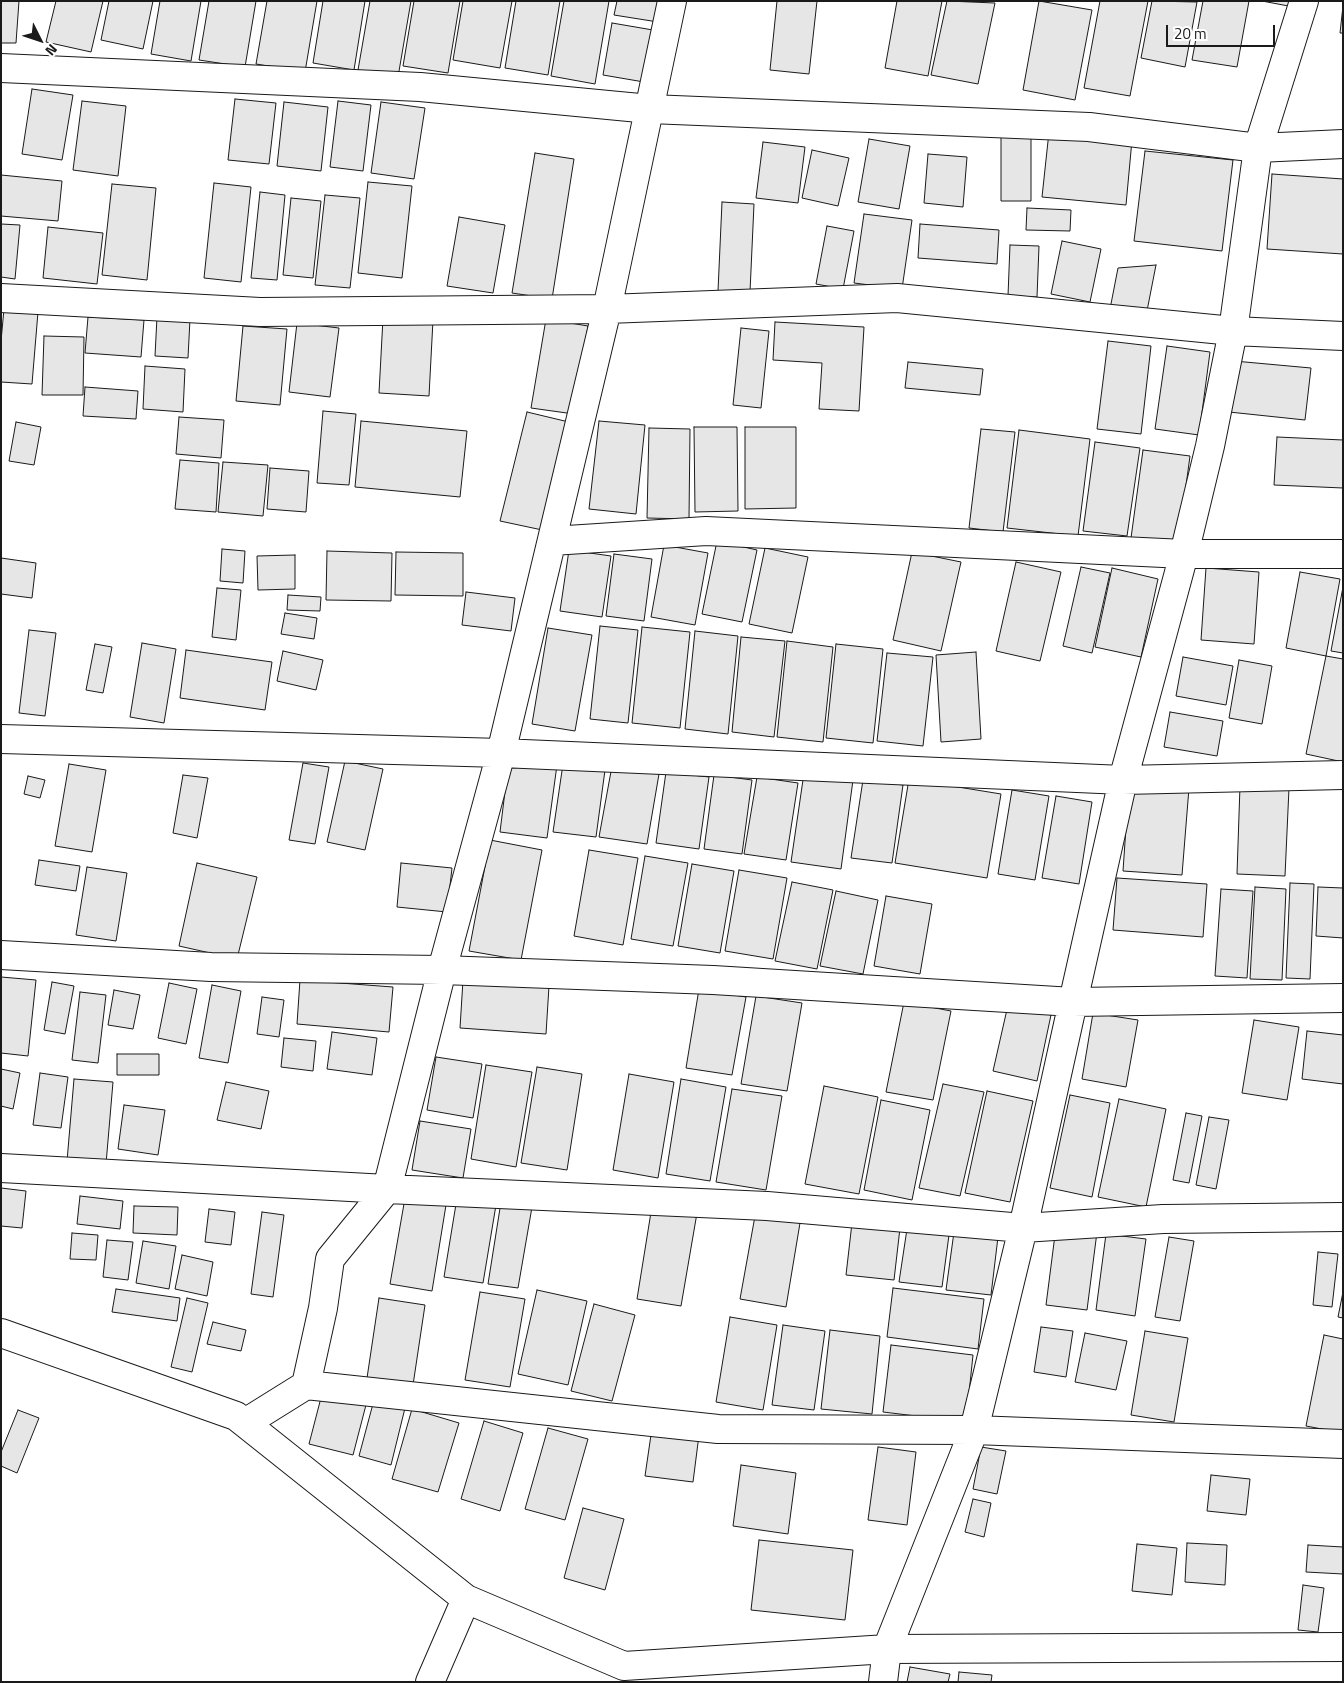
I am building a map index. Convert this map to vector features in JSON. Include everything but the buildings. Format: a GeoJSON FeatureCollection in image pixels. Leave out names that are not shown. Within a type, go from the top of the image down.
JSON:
{"type":"FeatureCollection","features":[{"type":"Feature","properties":{"kind":"street"},"geometry":{"type":"LineString","coordinates":[[306,1385],[323,1308],[330,1259],[387,1189],[442,970],[501,753],[552,541],[607,309],[672,1]]}},
{"type":"Feature","properties":{"kind":"street"},"geometry":{"type":"LineString","coordinates":[[883,1682],[887,1650],[974,1430],[1023,1228],[1123,780],[1184,554],[1210,446],[1233,331],[1258,148],[1304,1]]}},
{"type":"Feature","properties":{"kind":"street"},"geometry":{"type":"LineString","coordinates":[[1,68],[420,87],[650,109],[1089,127],[1258,148],[1343,144]]}},
{"type":"Feature","properties":{"kind":"street"},"geometry":{"type":"LineString","coordinates":[[1,298],[260,312],[607,309],[897,298],[1233,331],[1343,336]]}},
{"type":"Feature","properties":{"kind":"street"},"geometry":{"type":"LineString","coordinates":[[552,541],[706,531],[1184,554],[1343,554]]}},
{"type":"Feature","properties":{"kind":"street"},"geometry":{"type":"LineString","coordinates":[[1,739],[501,753],[1123,780],[1343,775]]}},
{"type":"Feature","properties":{"kind":"street"},"geometry":{"type":"LineString","coordinates":[[1,955],[211,967],[442,970],[713,980],[1073,1002],[1343,998]]}},
{"type":"Feature","properties":{"kind":"street"},"geometry":{"type":"LineString","coordinates":[[1,1168],[387,1189],[767,1206],[1023,1228],[1163,1218],[1343,1218]]}},
{"type":"Feature","properties":{"kind":"street"},"geometry":{"type":"LineString","coordinates":[[1,1333],[236,1416],[466,1599],[624,1666],[887,1650],[1343,1648]]}},
{"type":"Feature","properties":{"kind":"street"},"geometry":{"type":"LineString","coordinates":[[246,1423],[306,1385],[718,1429],[974,1430],[1343,1444]]}},
{"type":"Feature","properties":{"kind":"street"},"geometry":{"type":"LineString","coordinates":[[430,1682],[466,1599]]}}]}
